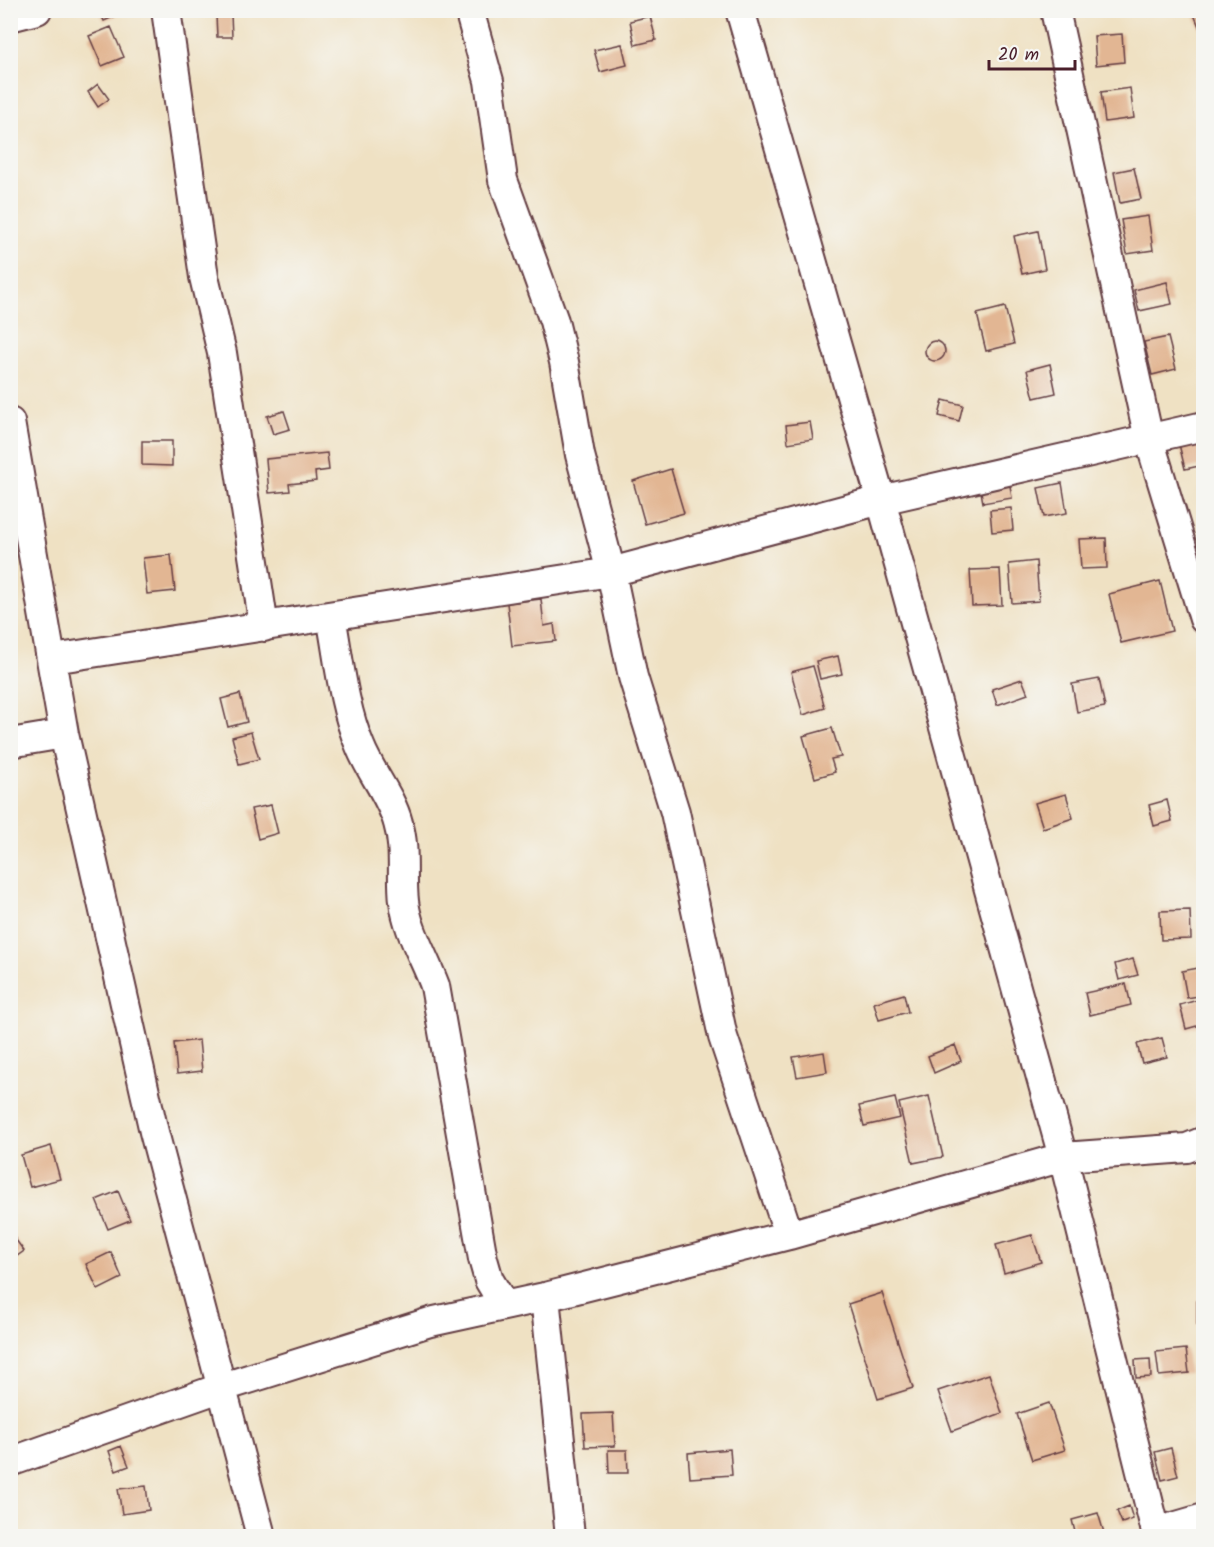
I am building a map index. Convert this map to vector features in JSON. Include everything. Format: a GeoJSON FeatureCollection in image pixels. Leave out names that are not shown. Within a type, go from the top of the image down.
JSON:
{"type":"FeatureCollection","features":[{"type":"Feature","properties":{"kind":"street"},"geometry":{"type":"LineString","coordinates":[[10,17],[37,10]]}},
{"type":"Feature","properties":{"kind":"street"},"geometry":{"type":"LineString","coordinates":[[166,10],[204,277],[222,353],[264,627]]}},
{"type":"Feature","properties":{"kind":"street"},"geometry":{"type":"LineString","coordinates":[[469,10],[489,81],[503,180],[554,321],[564,362],[580,455],[611,572],[633,677],[675,812],[723,1037],[789,1235]]}},
{"type":"Feature","properties":{"kind":"street"},"geometry":{"type":"LineString","coordinates":[[740,10],[882,500],[1063,1157],[1157,1534],[1203,1518]]}},
{"type":"Feature","properties":{"kind":"street"},"geometry":{"type":"LineString","coordinates":[[1055,10],[1149,439],[1203,620]]}},
{"type":"Feature","properties":{"kind":"street"},"geometry":{"type":"LineString","coordinates":[[10,422],[53,659],[64,734],[154,1132],[261,1536]]}},
{"type":"Feature","properties":{"kind":"street"},"geometry":{"type":"LineString","coordinates":[[53,659],[611,572],[882,500],[1203,426]]}},
{"type":"Feature","properties":{"kind":"street"},"geometry":{"type":"LineString","coordinates":[[331,616],[350,720],[360,747],[398,820],[403,843],[404,900],[408,921],[425,956],[435,986],[483,1259],[489,1280],[504,1305]]}},
{"type":"Feature","properties":{"kind":"street"},"geometry":{"type":"LineString","coordinates":[[10,743],[64,734]]}},
{"type":"Feature","properties":{"kind":"street"},"geometry":{"type":"LineString","coordinates":[[10,1462],[220,1388],[430,1322],[545,1297],[789,1235],[1063,1157],[1187,1148],[1203,1141]]}},
{"type":"Feature","properties":{"kind":"street"},"geometry":{"type":"LineString","coordinates":[[545,1297],[570,1536]]}},
{"type":"Feature","properties":{"kind":"building"},"geometry":{"type":"Polygon","coordinates":[[[99,10],[129,10],[104,21],[99,10]]]}},
{"type":"Feature","properties":{"kind":"building"},"geometry":{"type":"Polygon","coordinates":[[[1204,10],[1204,36],[1203,36],[1193,12],[1204,10]]]}},
{"type":"Feature","properties":{"kind":"building"},"geometry":{"type":"Polygon","coordinates":[[[231,14],[232,37],[217,37],[216,15],[231,14]]]}},
{"type":"Feature","properties":{"kind":"building"},"geometry":{"type":"Polygon","coordinates":[[[650,16],[656,40],[635,45],[630,21],[650,16]]]}},
{"type":"Feature","properties":{"kind":"building"},"geometry":{"type":"Polygon","coordinates":[[[111,27],[124,57],[102,66],[89,36],[111,27]]]}},
{"type":"Feature","properties":{"kind":"building"},"geometry":{"type":"Polygon","coordinates":[[[1122,34],[1124,62],[1096,65],[1094,36],[1122,34]]]}},
{"type":"Feature","properties":{"kind":"building"},"geometry":{"type":"Polygon","coordinates":[[[622,44],[627,65],[600,72],[594,50],[622,44]]]}},
{"type":"Feature","properties":{"kind":"building"},"geometry":{"type":"Polygon","coordinates":[[[98,84],[109,99],[98,107],[88,92],[98,84]]]}},
{"type":"Feature","properties":{"kind":"building"},"geometry":{"type":"Polygon","coordinates":[[[1130,88],[1134,118],[1105,122],[1101,92],[1130,88]]]}},
{"type":"Feature","properties":{"kind":"building"},"geometry":{"type":"Polygon","coordinates":[[[1134,168],[1141,199],[1120,203],[1114,172],[1134,168]]]}},
{"type":"Feature","properties":{"kind":"building"},"geometry":{"type":"Polygon","coordinates":[[[1148,216],[1153,250],[1127,254],[1121,220],[1148,216]]]}},
{"type":"Feature","properties":{"kind":"building"},"geometry":{"type":"Polygon","coordinates":[[[1038,231],[1045,269],[1022,274],[1014,236],[1038,231]]]}},
{"type":"Feature","properties":{"kind":"building"},"geometry":{"type":"Polygon","coordinates":[[[1167,282],[1172,304],[1139,311],[1134,290],[1167,282]]]}},
{"type":"Feature","properties":{"kind":"building"},"geometry":{"type":"Polygon","coordinates":[[[1005,307],[1014,344],[986,351],[977,314],[1005,307]]]}},
{"type":"Feature","properties":{"kind":"building"},"geometry":{"type":"Polygon","coordinates":[[[1168,337],[1176,369],[1152,375],[1144,342],[1168,337]]]}},
{"type":"Feature","properties":{"kind":"building"},"geometry":{"type":"Polygon","coordinates":[[[935,341],[942,344],[945,351],[942,358],[935,361],[928,358],[925,351],[928,344],[935,341]]]}},
{"type":"Feature","properties":{"kind":"building"},"geometry":{"type":"Polygon","coordinates":[[[1050,364],[1056,393],[1034,398],[1027,370],[1050,364]]]}},
{"type":"Feature","properties":{"kind":"building"},"geometry":{"type":"Polygon","coordinates":[[[943,400],[963,405],[959,421],[939,416],[943,400]]]}},
{"type":"Feature","properties":{"kind":"building"},"geometry":{"type":"Polygon","coordinates":[[[284,411],[290,429],[273,434],[267,416],[284,411]]]}},
{"type":"Feature","properties":{"kind":"building"},"geometry":{"type":"Polygon","coordinates":[[[810,422],[813,439],[788,443],[786,425],[810,422]]]}},
{"type":"Feature","properties":{"kind":"building"},"geometry":{"type":"Polygon","coordinates":[[[1204,439],[1204,465],[1185,469],[1179,444],[1204,439]]]}},
{"type":"Feature","properties":{"kind":"building"},"geometry":{"type":"Polygon","coordinates":[[[142,441],[172,441],[172,466],[142,465],[142,441]]]}},
{"type":"Feature","properties":{"kind":"building"},"geometry":{"type":"Polygon","coordinates":[[[327,453],[329,470],[315,472],[316,481],[289,484],[290,491],[269,493],[266,459],[327,453]]]}},
{"type":"Feature","properties":{"kind":"building"},"geometry":{"type":"Polygon","coordinates":[[[671,469],[684,513],[645,524],[633,481],[671,469]]]}},
{"type":"Feature","properties":{"kind":"building"},"geometry":{"type":"Polygon","coordinates":[[[1008,474],[1012,498],[983,503],[979,480],[1008,474]]]}},
{"type":"Feature","properties":{"kind":"building"},"geometry":{"type":"Polygon","coordinates":[[[1062,483],[1067,513],[1044,517],[1038,488],[1062,483]]]}},
{"type":"Feature","properties":{"kind":"building"},"geometry":{"type":"Polygon","coordinates":[[[1011,508],[1013,530],[992,532],[990,510],[1011,508]]]}},
{"type":"Feature","properties":{"kind":"building"},"geometry":{"type":"Polygon","coordinates":[[[1106,538],[1107,568],[1081,569],[1079,539],[1106,538]]]}},
{"type":"Feature","properties":{"kind":"building"},"geometry":{"type":"Polygon","coordinates":[[[171,555],[175,591],[147,594],[143,558],[171,555]]]}},
{"type":"Feature","properties":{"kind":"building"},"geometry":{"type":"Polygon","coordinates":[[[1036,561],[1039,601],[1012,603],[1009,564],[1036,561]]]}},
{"type":"Feature","properties":{"kind":"building"},"geometry":{"type":"Polygon","coordinates":[[[1000,569],[1002,605],[972,606],[970,570],[1000,569]]]}},
{"type":"Feature","properties":{"kind":"building"},"geometry":{"type":"Polygon","coordinates":[[[1160,581],[1172,631],[1121,643],[1109,594],[1160,581]]]}},
{"type":"Feature","properties":{"kind":"building"},"geometry":{"type":"Polygon","coordinates":[[[541,599],[544,626],[554,624],[556,641],[512,646],[507,603],[541,599]]]}},
{"type":"Feature","properties":{"kind":"building"},"geometry":{"type":"Polygon","coordinates":[[[838,656],[842,674],[820,679],[816,661],[838,656]]]}},
{"type":"Feature","properties":{"kind":"building"},"geometry":{"type":"Polygon","coordinates":[[[813,666],[825,708],[803,715],[791,672],[813,666]]]}},
{"type":"Feature","properties":{"kind":"building"},"geometry":{"type":"Polygon","coordinates":[[[1022,679],[1028,694],[997,705],[992,689],[1022,679]]]}},
{"type":"Feature","properties":{"kind":"building"},"geometry":{"type":"Polygon","coordinates":[[[1099,679],[1105,707],[1077,712],[1072,684],[1099,679]]]}},
{"type":"Feature","properties":{"kind":"building"},"geometry":{"type":"Polygon","coordinates":[[[240,694],[247,722],[228,727],[221,699],[240,694]]]}},
{"type":"Feature","properties":{"kind":"building"},"geometry":{"type":"Polygon","coordinates":[[[832,728],[841,757],[831,759],[835,772],[815,778],[803,736],[832,728]]]}},
{"type":"Feature","properties":{"kind":"building"},"geometry":{"type":"Polygon","coordinates":[[[251,732],[259,759],[239,764],[232,737],[251,732]]]}},
{"type":"Feature","properties":{"kind":"building"},"geometry":{"type":"Polygon","coordinates":[[[1066,794],[1073,818],[1043,828],[1035,803],[1066,794]]]}},
{"type":"Feature","properties":{"kind":"building"},"geometry":{"type":"Polygon","coordinates":[[[1167,800],[1172,821],[1154,826],[1149,805],[1167,800]]]}},
{"type":"Feature","properties":{"kind":"building"},"geometry":{"type":"Polygon","coordinates":[[[271,805],[278,833],[258,839],[251,809],[271,805]]]}},
{"type":"Feature","properties":{"kind":"building"},"geometry":{"type":"Polygon","coordinates":[[[1190,910],[1191,939],[1161,940],[1160,911],[1190,910]]]}},
{"type":"Feature","properties":{"kind":"building"},"geometry":{"type":"Polygon","coordinates":[[[1133,959],[1138,975],[1119,980],[1115,964],[1133,959]]]}},
{"type":"Feature","properties":{"kind":"building"},"geometry":{"type":"Polygon","coordinates":[[[1204,967],[1204,995],[1187,998],[1182,971],[1204,967]]]}},
{"type":"Feature","properties":{"kind":"building"},"geometry":{"type":"Polygon","coordinates":[[[1126,984],[1131,1005],[1090,1015],[1085,993],[1126,984]]]}},
{"type":"Feature","properties":{"kind":"building"},"geometry":{"type":"Polygon","coordinates":[[[904,994],[908,1012],[879,1020],[874,1003],[904,994]]]}},
{"type":"Feature","properties":{"kind":"building"},"geometry":{"type":"Polygon","coordinates":[[[1201,999],[1204,1024],[1186,1029],[1180,1005],[1201,999]]]}},
{"type":"Feature","properties":{"kind":"building"},"geometry":{"type":"Polygon","coordinates":[[[1162,1038],[1167,1057],[1142,1063],[1137,1044],[1162,1038]]]}},
{"type":"Feature","properties":{"kind":"building"},"geometry":{"type":"Polygon","coordinates":[[[199,1040],[202,1071],[177,1074],[174,1043],[199,1040]]]}},
{"type":"Feature","properties":{"kind":"building"},"geometry":{"type":"Polygon","coordinates":[[[955,1045],[961,1061],[934,1073],[928,1056],[955,1045]]]}},
{"type":"Feature","properties":{"kind":"building"},"geometry":{"type":"Polygon","coordinates":[[[824,1052],[827,1072],[797,1077],[793,1057],[824,1052]]]}},
{"type":"Feature","properties":{"kind":"building"},"geometry":{"type":"Polygon","coordinates":[[[929,1096],[943,1157],[913,1163],[899,1103],[929,1096]]]}},
{"type":"Feature","properties":{"kind":"building"},"geometry":{"type":"Polygon","coordinates":[[[895,1098],[900,1118],[864,1126],[859,1106],[895,1098]]]}},
{"type":"Feature","properties":{"kind":"building"},"geometry":{"type":"Polygon","coordinates":[[[51,1146],[60,1179],[30,1187],[21,1155],[51,1146]]]}},
{"type":"Feature","properties":{"kind":"building"},"geometry":{"type":"Polygon","coordinates":[[[118,1191],[130,1220],[108,1229],[96,1200],[118,1191]]]}},
{"type":"Feature","properties":{"kind":"building"},"geometry":{"type":"Polygon","coordinates":[[[1032,1235],[1041,1262],[1004,1273],[996,1245],[1032,1235]]]}},
{"type":"Feature","properties":{"kind":"building"},"geometry":{"type":"Polygon","coordinates":[[[13,1236],[24,1251],[10,1261],[10,1238],[13,1236]]]}},
{"type":"Feature","properties":{"kind":"building"},"geometry":{"type":"Polygon","coordinates":[[[111,1252],[122,1278],[98,1290],[86,1264],[111,1252]]]}},
{"type":"Feature","properties":{"kind":"building"},"geometry":{"type":"Polygon","coordinates":[[[882,1293],[913,1388],[878,1399],[848,1304],[882,1293]]]}},
{"type":"Feature","properties":{"kind":"building"},"geometry":{"type":"Polygon","coordinates":[[[1197,1301],[1204,1301],[1204,1325],[1197,1325],[1197,1301]]]}},
{"type":"Feature","properties":{"kind":"building"},"geometry":{"type":"Polygon","coordinates":[[[1186,1349],[1189,1373],[1159,1376],[1156,1352],[1186,1349]]]}},
{"type":"Feature","properties":{"kind":"building"},"geometry":{"type":"Polygon","coordinates":[[[1150,1359],[1151,1377],[1136,1378],[1135,1360],[1150,1359]]]}},
{"type":"Feature","properties":{"kind":"building"},"geometry":{"type":"Polygon","coordinates":[[[989,1374],[1002,1413],[952,1431],[938,1391],[989,1374]]]}},
{"type":"Feature","properties":{"kind":"building"},"geometry":{"type":"Polygon","coordinates":[[[1049,1403],[1065,1450],[1032,1460],[1017,1414],[1049,1403]]]}},
{"type":"Feature","properties":{"kind":"building"},"geometry":{"type":"Polygon","coordinates":[[[613,1413],[615,1446],[585,1447],[583,1414],[613,1413]]]}},
{"type":"Feature","properties":{"kind":"building"},"geometry":{"type":"Polygon","coordinates":[[[121,1446],[129,1466],[116,1471],[109,1451],[121,1446]]]}},
{"type":"Feature","properties":{"kind":"building"},"geometry":{"type":"Polygon","coordinates":[[[1171,1448],[1178,1476],[1162,1480],[1155,1452],[1171,1448]]]}},
{"type":"Feature","properties":{"kind":"building"},"geometry":{"type":"Polygon","coordinates":[[[730,1449],[732,1475],[690,1478],[688,1453],[730,1449]]]}},
{"type":"Feature","properties":{"kind":"building"},"geometry":{"type":"Polygon","coordinates":[[[608,1450],[627,1450],[628,1473],[609,1473],[608,1450]]]}},
{"type":"Feature","properties":{"kind":"building"},"geometry":{"type":"Polygon","coordinates":[[[146,1486],[149,1510],[122,1514],[118,1489],[146,1486]]]}},
{"type":"Feature","properties":{"kind":"building"},"geometry":{"type":"Polygon","coordinates":[[[1129,1506],[1133,1519],[1122,1523],[1117,1511],[1129,1506]]]}},
{"type":"Feature","properties":{"kind":"building"},"geometry":{"type":"Polygon","coordinates":[[[1098,1513],[1105,1536],[1076,1536],[1072,1520],[1098,1513]]]}}]}
